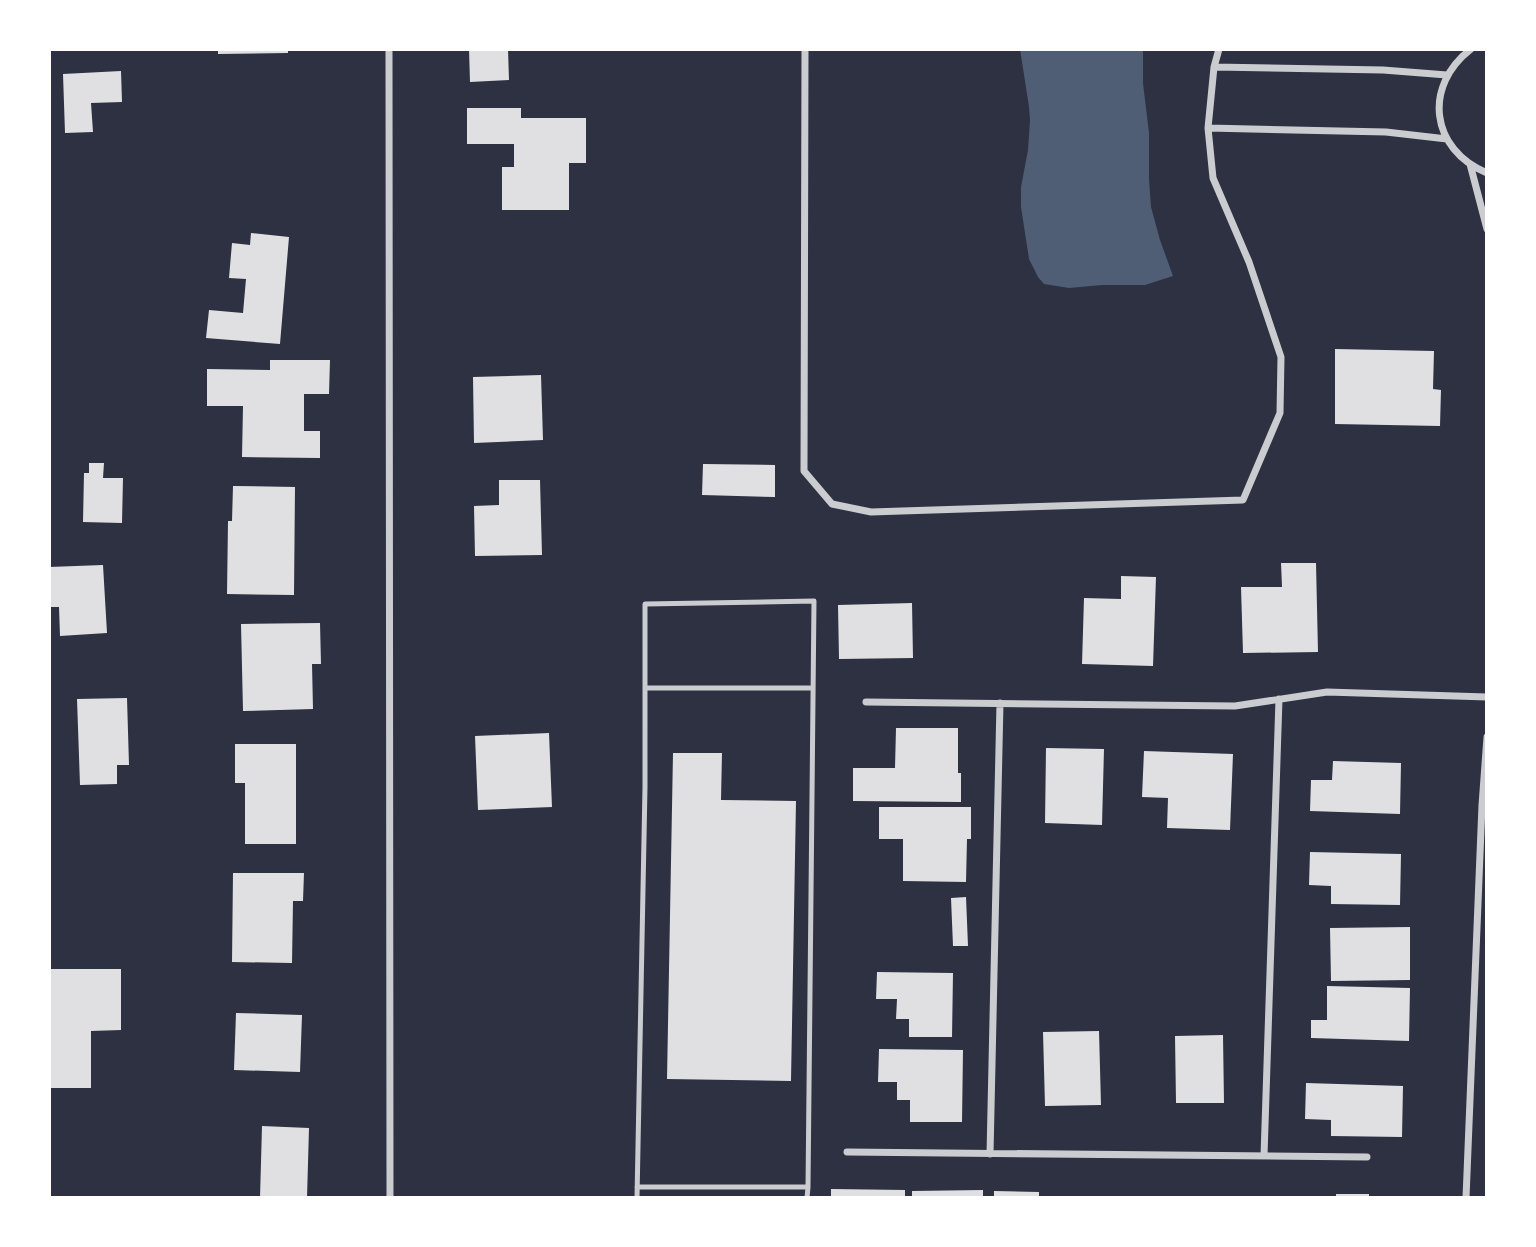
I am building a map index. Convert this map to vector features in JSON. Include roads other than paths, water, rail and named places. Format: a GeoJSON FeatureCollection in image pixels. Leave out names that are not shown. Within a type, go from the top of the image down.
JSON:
{"type":"FeatureCollection","features":[{"type":"Feature","properties":{"kind":"street"},"geometry":{"type":"LineString","coordinates":[[388,49],[390,1198]]}},
{"type":"Feature","properties":{"kind":"street"},"geometry":{"type":"LineString","coordinates":[[805,49],[804,471],[832,504],[871,512],[1243,500],[1280,413],[1282,357],[1249,262],[1213,178],[1208,128],[1214,67],[1219,49]]}},
{"type":"Feature","properties":{"kind":"street"},"geometry":{"type":"LineString","coordinates":[[1471,49],[1447,75],[1441,90],[1441,124],[1457,153],[1487,173]]}},
{"type":"Feature","properties":{"kind":"street"},"geometry":{"type":"LineString","coordinates":[[1214,67],[1383,70],[1447,75]]}},
{"type":"Feature","properties":{"kind":"street"},"geometry":{"type":"LineString","coordinates":[[1208,128],[1387,132],[1447,139]]}},
{"type":"Feature","properties":{"kind":"street"},"geometry":{"type":"LineString","coordinates":[[1470,164],[1487,229]]}},
{"type":"Feature","properties":{"kind":"street"},"geometry":{"type":"LineString","coordinates":[[866,702],[1235,706],[1327,692],[1487,697]]}},
{"type":"Feature","properties":{"kind":"street"},"geometry":{"type":"LineString","coordinates":[[1264,1156],[1279,699]]}},
{"type":"Feature","properties":{"kind":"street"},"geometry":{"type":"LineString","coordinates":[[990,1154],[1000,703]]}},
{"type":"Feature","properties":{"kind":"street"},"geometry":{"type":"LineString","coordinates":[[1466,1198],[1487,737]]}},
{"type":"Feature","properties":{"kind":"street"},"geometry":{"type":"LineString","coordinates":[[847,1152],[1367,1157]]}},
{"type":"Feature","properties":{"kind":"lane"},"geometry":{"type":"LineString","coordinates":[[637,1198],[645,787],[645,604],[814,601],[807,1198]]}},
{"type":"Feature","properties":{"kind":"lane"},"geometry":{"type":"LineString","coordinates":[[645,688],[812,688]]}},
{"type":"Feature","properties":{"kind":"lane"},"geometry":{"type":"LineString","coordinates":[[637,1187],[808,1186]]}},
{"type":"Feature","properties":{"kind":"water"},"geometry":{"type":"Polygon","coordinates":[[[1020,49],[1143,49],[1151,207],[1173,276],[1145,285],[1069,288],[1044,284],[1038,277],[1029,259],[1021,207],[1030,120],[1020,49]]]}}]}
